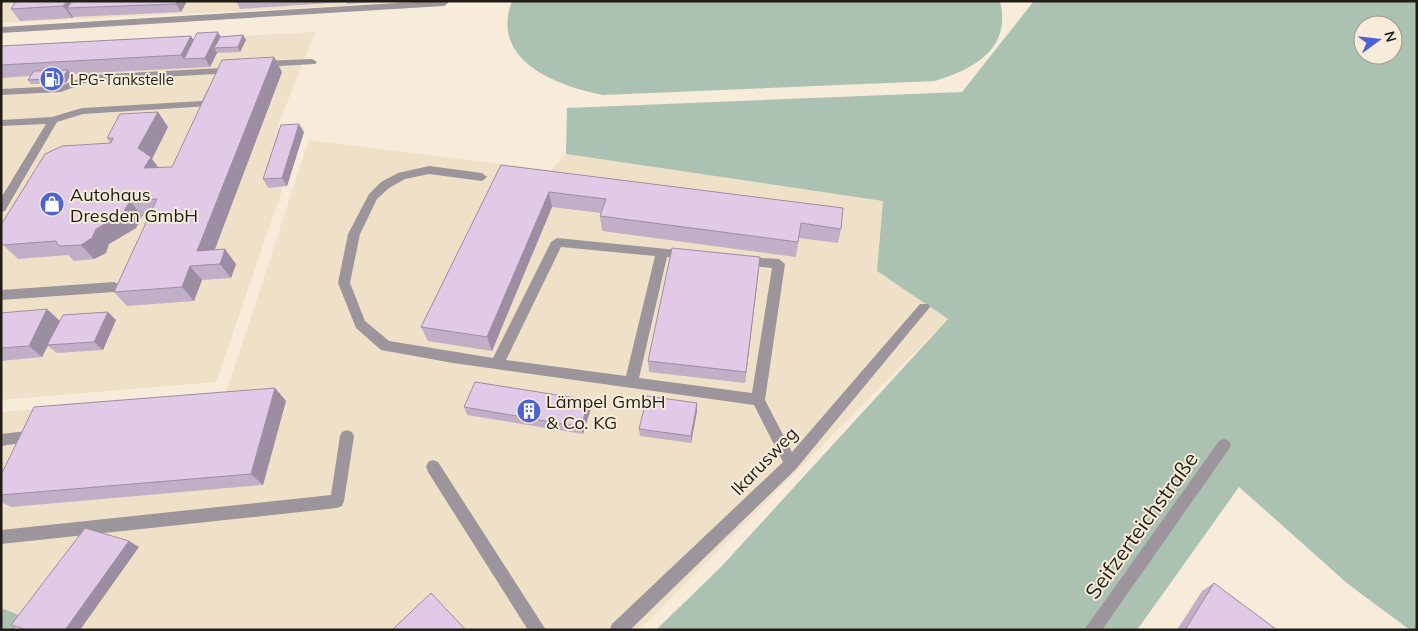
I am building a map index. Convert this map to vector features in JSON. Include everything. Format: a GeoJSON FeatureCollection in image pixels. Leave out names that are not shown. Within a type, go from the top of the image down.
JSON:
{"type":"FeatureCollection","features":[{"type":"Feature","properties":{"kind":"street"},"geometry":{"type":"LineString","coordinates":[[1,30],[444,3],[444,1]]}},
{"type":"Feature","properties":{"kind":"street"},"geometry":{"type":"LineString","coordinates":[[251,66],[312,62]]}},
{"type":"Feature","properties":{"kind":"street"},"geometry":{"type":"LineString","coordinates":[[1,123],[53,120],[82,111],[206,104],[226,70],[68,79]]}},
{"type":"Feature","properties":{"kind":"street"},"geometry":{"type":"LineString","coordinates":[[1,90],[61,89],[90,78]]}},
{"type":"Feature","properties":{"kind":"street"},"geometry":{"type":"LineString","coordinates":[[1,90],[34,81]]}},
{"type":"Feature","properties":{"kind":"street"},"geometry":{"type":"LineString","coordinates":[[1,208],[53,120]]}},
{"type":"Feature","properties":{"kind":"street"},"geometry":{"type":"LineString","coordinates":[[482,177],[428,170],[402,176],[385,185],[373,197],[354,234],[344,284],[360,324],[386,346],[497,364],[758,400]]}},
{"type":"Feature","properties":{"kind":"street"},"geometry":{"type":"LineString","coordinates":[[497,364],[557,242],[701,256]]}},
{"type":"Feature","properties":{"kind":"street"},"geometry":{"type":"LineString","coordinates":[[631,382],[662,253]]}},
{"type":"Feature","properties":{"kind":"street"},"geometry":{"type":"LineString","coordinates":[[730,259],[779,264],[758,400],[790,464]]}},
{"type":"Feature","properties":{"kind":"street"},"geometry":{"type":"LineString","coordinates":[[1,295],[114,287]]}},
{"type":"Feature","properties":{"kind":"street","name":"Ikarusweg"},"geometry":{"type":"LineString","coordinates":[[618,630],[790,464],[924,307]]}},
{"type":"Feature","properties":{"kind":"street"},"geometry":{"type":"LineString","coordinates":[[1,440],[45,435]]}},
{"type":"Feature","properties":{"kind":"street"},"geometry":{"type":"LineString","coordinates":[[1,537],[337,501],[347,436]]}},
{"type":"Feature","properties":{"kind":"street","name":"Seifzerteichstraße"},"geometry":{"type":"LineString","coordinates":[[1092,630],[1224,445]]}},
{"type":"Feature","properties":{"kind":"street"},"geometry":{"type":"LineString","coordinates":[[433,467],[538,630]]}},
{"type":"Feature","properties":{"kind":"shaded area"},"geometry":{"type":"Polygon","coordinates":[[[1,1],[436,1],[1,23],[1,1]]]}},
{"type":"Feature","properties":{"kind":"shaded area"},"geometry":{"type":"Polygon","coordinates":[[[315,32],[277,128],[304,127],[216,382],[1,400],[1,49],[315,32]]]}},
{"type":"Feature","properties":{"kind":"shaded area"},"geometry":{"type":"Polygon","coordinates":[[[309,140],[551,170],[566,154],[883,201],[877,271],[948,319],[639,630],[14,630],[22,616],[1,608],[1,412],[226,392],[309,140]]]}},
{"type":"Feature","properties":{"kind":"green space"},"geometry":{"type":"Polygon","coordinates":[[[512,1],[1000,1],[1002,18],[1000,32],[995,44],[987,54],[963,70],[935,81],[603,95],[585,91],[548,77],[532,67],[519,55],[510,40],[507,22],[512,1]]]}},
{"type":"Feature","properties":{"kind":"green space"},"geometry":{"type":"Polygon","coordinates":[[[1034,1],[1417,1],[1417,630],[1410,630],[1348,584],[1239,487],[1137,630],[656,630],[720,568],[948,319],[877,271],[883,201],[566,154],[567,108],[962,92],[1034,1]]]}},
{"type":"Feature","properties":{"kind":"green space"},"geometry":{"type":"Polygon","coordinates":[[[1,608],[22,616],[14,630],[1,630],[1,608]]]}},
{"type":"Feature","properties":{"kind":"building"},"geometry":{"type":"Polygon","coordinates":[[[16,1],[67,1],[63,6],[11,9],[16,1]]]}},
{"type":"Feature","properties":{"kind":"building"},"geometry":{"type":"Polygon","coordinates":[[[72,1],[177,1],[176,4],[67,8],[72,1]]]}},
{"type":"Feature","properties":{"kind":"building"},"geometry":{"type":"Polygon","coordinates":[[[218,32],[205,58],[184,59],[197,33],[218,32]]]}},
{"type":"Feature","properties":{"kind":"building"},"geometry":{"type":"Polygon","coordinates":[[[243,35],[238,47],[214,48],[220,37],[243,35]]]}},
{"type":"Feature","properties":{"kind":"building"},"geometry":{"type":"Polygon","coordinates":[[[191,36],[181,55],[1,65],[1,46],[191,36]]]}},
{"type":"Feature","properties":{"kind":"building"},"geometry":{"type":"Polygon","coordinates":[[[274,57],[197,251],[225,249],[220,264],[190,266],[182,287],[114,292],[157,199],[130,201],[123,213],[96,229],[92,238],[81,245],[59,246],[56,241],[3,245],[1,243],[1,225],[45,154],[62,146],[111,143],[113,138],[107,138],[120,114],[158,112],[138,148],[151,157],[144,168],[172,167],[222,60],[274,57]]]}},
{"type":"Feature","properties":{"kind":"building"},"geometry":{"type":"Polygon","coordinates":[[[68,70],[62,78],[28,80],[34,71],[68,70]]]}},
{"type":"Feature","properties":{"kind":"building"},"geometry":{"type":"Polygon","coordinates":[[[299,124],[282,178],[263,179],[281,125],[299,124]]]}},
{"type":"Feature","properties":{"kind":"building"},"geometry":{"type":"Polygon","coordinates":[[[501,165],[843,208],[841,229],[801,223],[798,242],[600,216],[606,199],[549,192],[487,337],[421,327],[501,165]]]}},
{"type":"Feature","properties":{"kind":"building"},"geometry":{"type":"Polygon","coordinates":[[[672,248],[760,257],[746,372],[648,361],[672,248]]]}},
{"type":"Feature","properties":{"kind":"building"},"geometry":{"type":"Polygon","coordinates":[[[47,309],[29,346],[1,348],[1,313],[47,309]]]}},
{"type":"Feature","properties":{"kind":"building"},"geometry":{"type":"Polygon","coordinates":[[[108,312],[94,342],[47,345],[63,315],[108,312]]]}},
{"type":"Feature","properties":{"kind":"building","name":"Lämpel GmbH & Co. KG"},"geometry":{"type":"Polygon","coordinates":[[[475,382],[589,400],[581,427],[464,407],[475,382]]]}},
{"type":"Feature","properties":{"kind":"building"},"geometry":{"type":"Polygon","coordinates":[[[275,388],[251,474],[1,495],[1,475],[34,407],[275,388]]]}},
{"type":"Feature","properties":{"kind":"building"},"geometry":{"type":"Polygon","coordinates":[[[647,396],[697,403],[691,436],[639,429],[647,396]]]}},
{"type":"Feature","properties":{"kind":"building"},"geometry":{"type":"Polygon","coordinates":[[[85,528],[129,541],[65,630],[27,630],[11,625],[85,528]]]}},
{"type":"Feature","properties":{"kind":"building"},"geometry":{"type":"Polygon","coordinates":[[[1214,583],[1277,630],[1185,630],[1214,583]]]}},
{"type":"Feature","properties":{"kind":"building"},"geometry":{"type":"Polygon","coordinates":[[[431,593],[466,630],[392,630],[431,593]]]}},
{"type":"Feature","properties":{"kind":"place","name":"LPG-Tankstelle"},"geometry":{"type":"Point","coordinates":[52,79]}},
{"type":"Feature","properties":{"kind":"place","name":"Autohaus Dresden GmbH"},"geometry":{"type":"Point","coordinates":[52,204]}},
{"type":"Feature","properties":{"kind":"place","name":"Lämpel GmbH & Co. KG"},"geometry":{"type":"Point","coordinates":[529,411]}}]}
